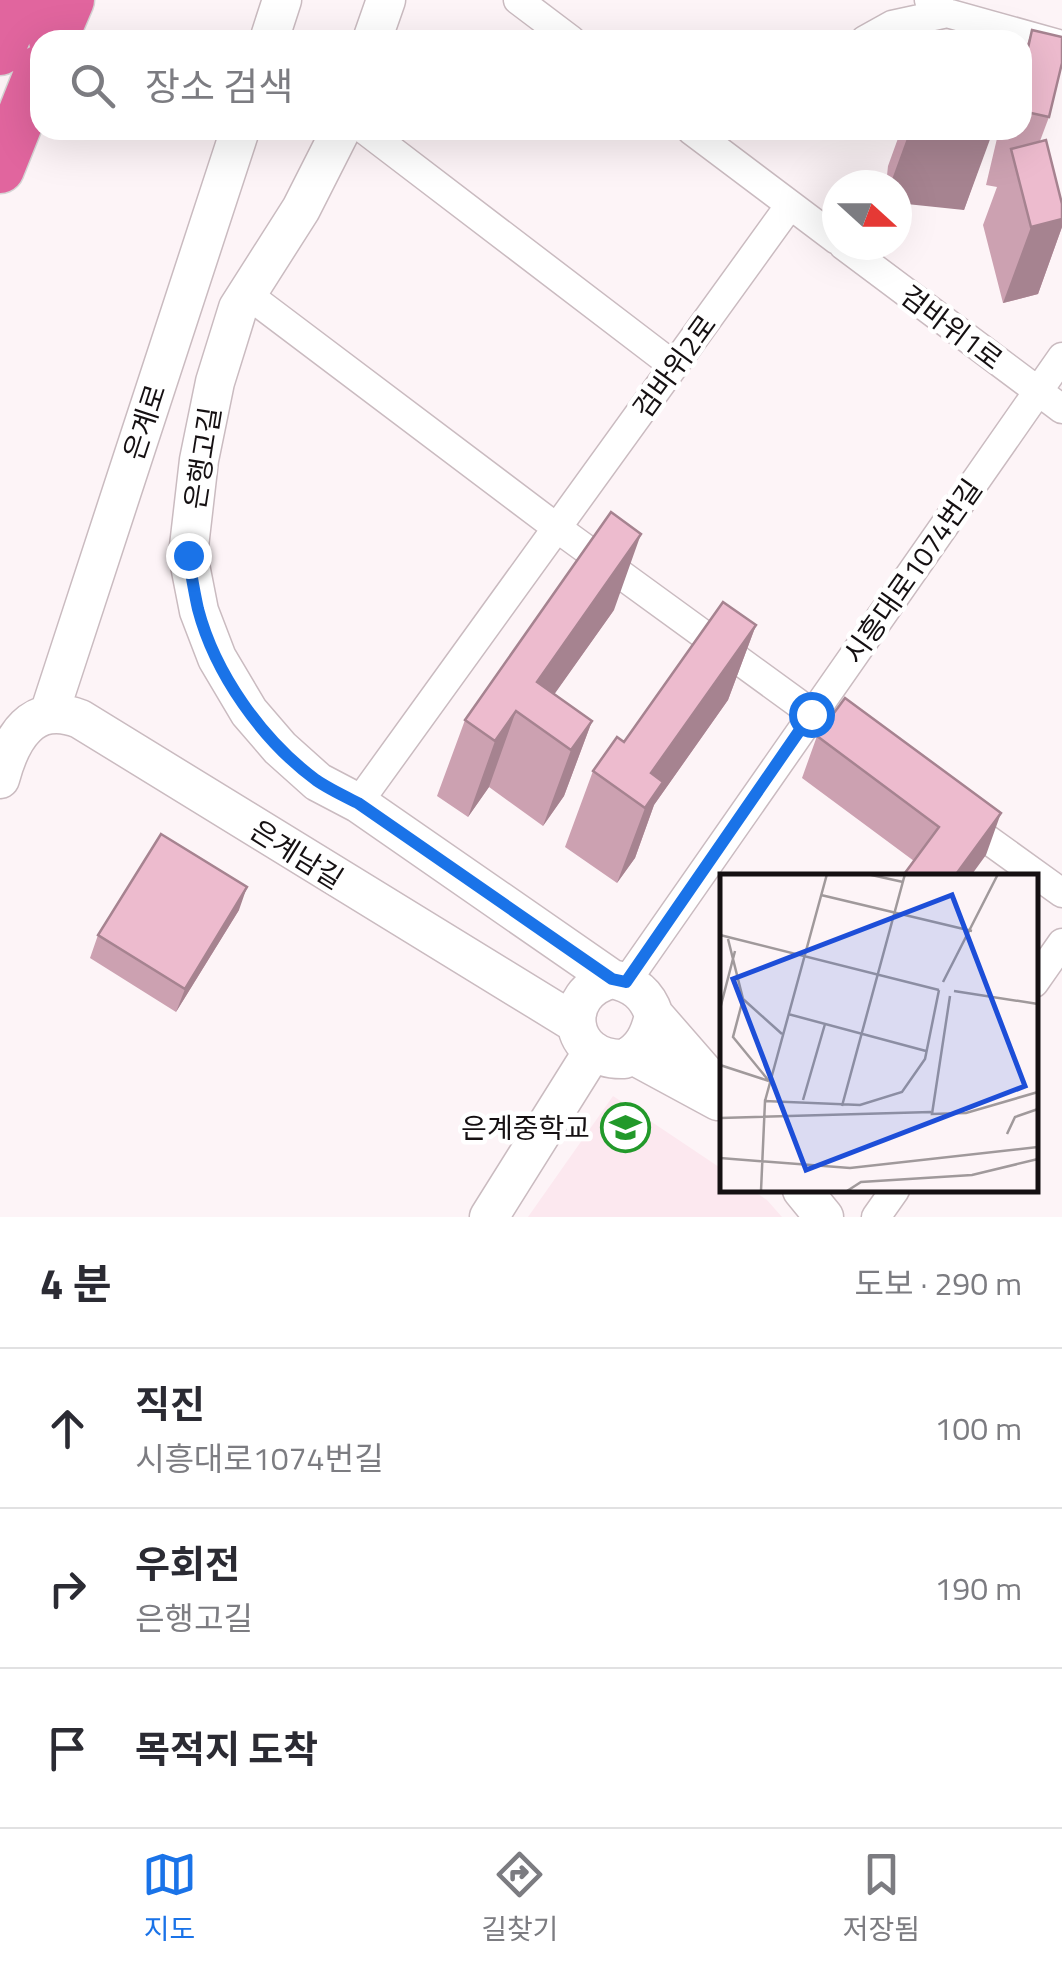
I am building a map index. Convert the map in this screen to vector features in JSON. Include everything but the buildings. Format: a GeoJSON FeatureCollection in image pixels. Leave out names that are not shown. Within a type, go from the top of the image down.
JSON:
{"type":"FeatureCollection","features":[{"type":"Feature","properties":{"kind":"highway"},"geometry":{"type":"LineString","coordinates":[[0,51],[22,0]]}},
{"type":"Feature","properties":{"kind":"highway"},"geometry":{"type":"LineString","coordinates":[[57,30],[70,0]]}},
{"type":"Feature","properties":{"kind":"highway"},"geometry":{"type":"LineString","coordinates":[[0,169],[30,95]]}},
{"type":"Feature","properties":{"kind":"street"},"geometry":{"type":"LineString","coordinates":[[272,30],[282,0]]}},
{"type":"Feature","properties":{"kind":"street"},"geometry":{"type":"LineString","coordinates":[[376,30],[386,0]]}},
{"type":"Feature","properties":{"kind":"street"},"geometry":{"type":"LineString","coordinates":[[518,0],[558,30]]}},
{"type":"Feature","properties":{"kind":"street"},"geometry":{"type":"LineString","coordinates":[[883,30],[935,4],[1016,30]]}},
{"type":"Feature","properties":{"kind":"street"},"geometry":{"type":"LineString","coordinates":[[1032,35],[1062,45]]}},
{"type":"Feature","properties":{"kind":"street","name":"은계로"},"geometry":{"type":"LineString","coordinates":[[0,779],[7,753],[34,724],[237,140]]}},
{"type":"Feature","properties":{"kind":"street","name":"은행고길"},"geometry":{"type":"LineString","coordinates":[[336,140],[301,208],[238,308],[214,382],[199,460],[188,555],[198,611],[217,658],[250,712],[280,748],[318,782],[358,803],[644,995],[654,1015],[720,1091]]}},
{"type":"Feature","properties":{"kind":"street"},"geometry":{"type":"LineString","coordinates":[[378,140],[674,366]]}},
{"type":"Feature","properties":{"kind":"street"},"geometry":{"type":"LineString","coordinates":[[711,140],[822,229]]}},
{"type":"Feature","properties":{"kind":"street","name":"검바위2로"},"geometry":{"type":"LineString","coordinates":[[358,803],[790,205]]}},
{"type":"Feature","properties":{"kind":"street","name":"검바위1로"},"geometry":{"type":"LineString","coordinates":[[863,260],[1062,409]]}},
{"type":"Feature","properties":{"kind":"street"},"geometry":{"type":"LineString","coordinates":[[247,294],[557,528],[874,758]]}},
{"type":"Feature","properties":{"kind":"street","name":"시흥대로1074번길"},"geometry":{"type":"LineString","coordinates":[[619,981],[1062,358]]}},
{"type":"Feature","properties":{"kind":"street","name":"은계남길"},"geometry":{"type":"LineString","coordinates":[[34,724],[60,712],[80,719],[584,1037]]}},
{"type":"Feature","properties":{"kind":"street"},"geometry":{"type":"LineString","coordinates":[[937,804],[1035,874]]}},
{"type":"Feature","properties":{"kind":"street"},"geometry":{"type":"LineString","coordinates":[[1037,875],[1062,893]]}},
{"type":"Feature","properties":{"kind":"street"},"geometry":{"type":"LineString","coordinates":[[1037,979],[1062,942]]}},
{"type":"Feature","properties":{"kind":"street"},"geometry":{"type":"LineString","coordinates":[[489,1217],[584,1037],[587,992],[596,984],[619,981]]}},
{"type":"Feature","properties":{"kind":"street"},"geometry":{"type":"LineString","coordinates":[[584,1037],[613,1059],[632,1055],[648,1037],[654,1015]]}},
{"type":"Feature","properties":{"kind":"street"},"geometry":{"type":"LineString","coordinates":[[632,1055],[720,1102]]}},
{"type":"Feature","properties":{"kind":"street"},"geometry":{"type":"LineString","coordinates":[[804,1192],[824,1217]]}},
{"type":"Feature","properties":{"kind":"street"},"geometry":{"type":"LineString","coordinates":[[876,1217],[893,1192]]}},
{"type":"Feature","properties":{"kind":"shaded area","name":"은계중학교"},"geometry":{"type":"Polygon","coordinates":[[[613,1096],[720,1168],[720,1192],[755,1192],[782,1217],[528,1217],[613,1096]]]}},
{"type":"Feature","properties":{"kind":"place","name":"은계중학교"},"geometry":{"type":"Point","coordinates":[625,1127]}},
{"type":"Feature","properties":{"kind":"route"},"geometry":{"type":"LineString","coordinates":[[188,555],[198,611],[217,658],[250,712],[280,748],[318,782],[358,803],[612,979],[626,982],[811,714]]}}]}
